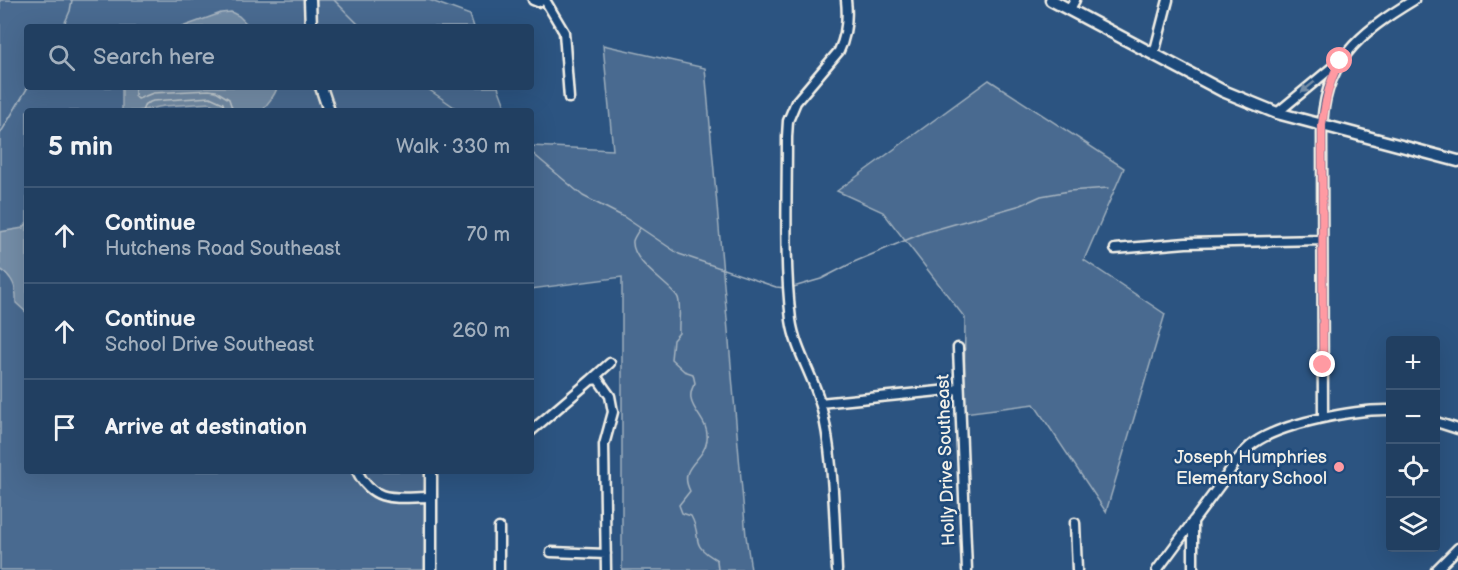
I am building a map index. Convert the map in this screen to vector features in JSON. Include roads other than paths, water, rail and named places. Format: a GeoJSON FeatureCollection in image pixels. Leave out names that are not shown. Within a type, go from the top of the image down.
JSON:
{"type":"FeatureCollection","features":[{"type":"Feature","properties":{"kind":"main road"},"geometry":{"type":"LineString","coordinates":[[310,0],[311,24]]}},
{"type":"Feature","properties":{"kind":"main road"},"geometry":{"type":"LineString","coordinates":[[1051,0],[1072,4],[1155,54],[1223,91],[1277,114],[1458,161]]}},
{"type":"Feature","properties":{"kind":"main road"},"geometry":{"type":"LineString","coordinates":[[322,90],[327,108]]}},
{"type":"Feature","properties":{"kind":"main road"},"geometry":{"type":"LineString","coordinates":[[431,570],[432,474]]}},
{"type":"Feature","properties":{"kind":"street"},"geometry":{"type":"LineString","coordinates":[[533,0],[544,0],[564,32],[569,98]]}},
{"type":"Feature","properties":{"kind":"street"},"geometry":{"type":"LineString","coordinates":[[837,570],[830,471],[820,403],[798,349],[792,322],[789,294],[787,137],[788,121],[796,102],[839,51],[844,41],[846,0]]}},
{"type":"Feature","properties":{"kind":"street"},"geometry":{"type":"LineString","coordinates":[[1155,54],[1168,0]]}},
{"type":"Feature","properties":{"kind":"street"},"geometry":{"type":"LineString","coordinates":[[1277,114],[1340,61],[1368,30],[1414,0]]}},
{"type":"Feature","properties":{"kind":"street"},"geometry":{"type":"LineString","coordinates":[[1323,418],[1322,125],[1334,72],[1340,61]]}},
{"type":"Feature","properties":{"kind":"street"},"geometry":{"type":"LineString","coordinates":[[1115,249],[1186,243],[1322,240]]}},
{"type":"Feature","properties":{"kind":"street","name":"Holly Drive Southeast"},"geometry":{"type":"LineString","coordinates":[[958,348],[967,570]]}},
{"type":"Feature","properties":{"kind":"street"},"geometry":{"type":"LineString","coordinates":[[534,428],[610,363]]}},
{"type":"Feature","properties":{"kind":"street"},"geometry":{"type":"LineString","coordinates":[[591,380],[598,379],[610,396],[613,412],[604,445],[606,570]]}},
{"type":"Feature","properties":{"kind":"street"},"geometry":{"type":"LineString","coordinates":[[820,403],[959,389]]}},
{"type":"Feature","properties":{"kind":"street"},"geometry":{"type":"LineString","coordinates":[[1157,570],[1235,464],[1253,444],[1277,431],[1323,418],[1352,412],[1386,410]]}},
{"type":"Feature","properties":{"kind":"street"},"geometry":{"type":"LineString","coordinates":[[1440,423],[1458,429]]}},
{"type":"Feature","properties":{"kind":"street"},"geometry":{"type":"LineString","coordinates":[[358,474],[363,483],[373,493],[386,496],[431,497]]}},
{"type":"Feature","properties":{"kind":"street"},"geometry":{"type":"LineString","coordinates":[[1193,521],[1193,570]]}},
{"type":"Feature","properties":{"kind":"street"},"geometry":{"type":"LineString","coordinates":[[1076,523],[1077,570]]}},
{"type":"Feature","properties":{"kind":"street"},"geometry":{"type":"LineString","coordinates":[[499,528],[499,570]]}},
{"type":"Feature","properties":{"kind":"street"},"geometry":{"type":"LineString","coordinates":[[1437,570],[1458,548]]}},
{"type":"Feature","properties":{"kind":"street"},"geometry":{"type":"LineString","coordinates":[[551,552],[606,554]]}},
{"type":"Feature","properties":{"kind":"water"},"geometry":{"type":"Polygon","coordinates":[[[231,12],[247,24],[190,24],[221,13],[231,12]]]}},
{"type":"Feature","properties":{"kind":"water"},"geometry":{"type":"Polygon","coordinates":[[[122,90],[276,90],[265,108],[217,108],[210,103],[122,108],[122,90]]]}},
{"type":"Feature","properties":{"kind":"water"},"geometry":{"type":"Polygon","coordinates":[[[23,228],[24,310],[16,303],[13,283],[0,269],[0,232],[23,228]]]}},
{"type":"Feature","properties":{"kind":"waterway"},"geometry":{"type":"LineString","coordinates":[[64,24],[72,0]]}},
{"type":"Feature","properties":{"kind":"waterway"},"geometry":{"type":"LineString","coordinates":[[334,0],[358,24]]}},
{"type":"Feature","properties":{"kind":"waterway"},"geometry":{"type":"LineString","coordinates":[[0,134],[26,90]]}},
{"type":"Feature","properties":{"kind":"waterway"},"geometry":{"type":"LineString","coordinates":[[429,90],[456,108]]}},
{"type":"Feature","properties":{"kind":"waterway"},"geometry":{"type":"LineString","coordinates":[[534,155],[583,196],[624,217],[679,254],[776,287],[786,288]]}},
{"type":"Feature","properties":{"kind":"waterway"},"geometry":{"type":"LineString","coordinates":[[790,288],[821,279],[854,262],[923,233],[1021,205],[1041,196],[1108,188]]}},
{"type":"Feature","properties":{"kind":"waterway"},"geometry":{"type":"LineString","coordinates":[[640,228],[633,241],[637,256],[672,290],[678,299],[679,333],[673,340],[671,359],[684,371],[693,374],[695,383],[691,391],[691,399],[707,432],[705,447],[687,476],[690,491],[679,505],[682,513],[691,516],[699,545],[717,560],[718,570]]}},
{"type":"Feature","properties":{"kind":"place","name":"Joseph Humphries Elementary School"},"geometry":{"type":"Point","coordinates":[1339,467]}}]}
